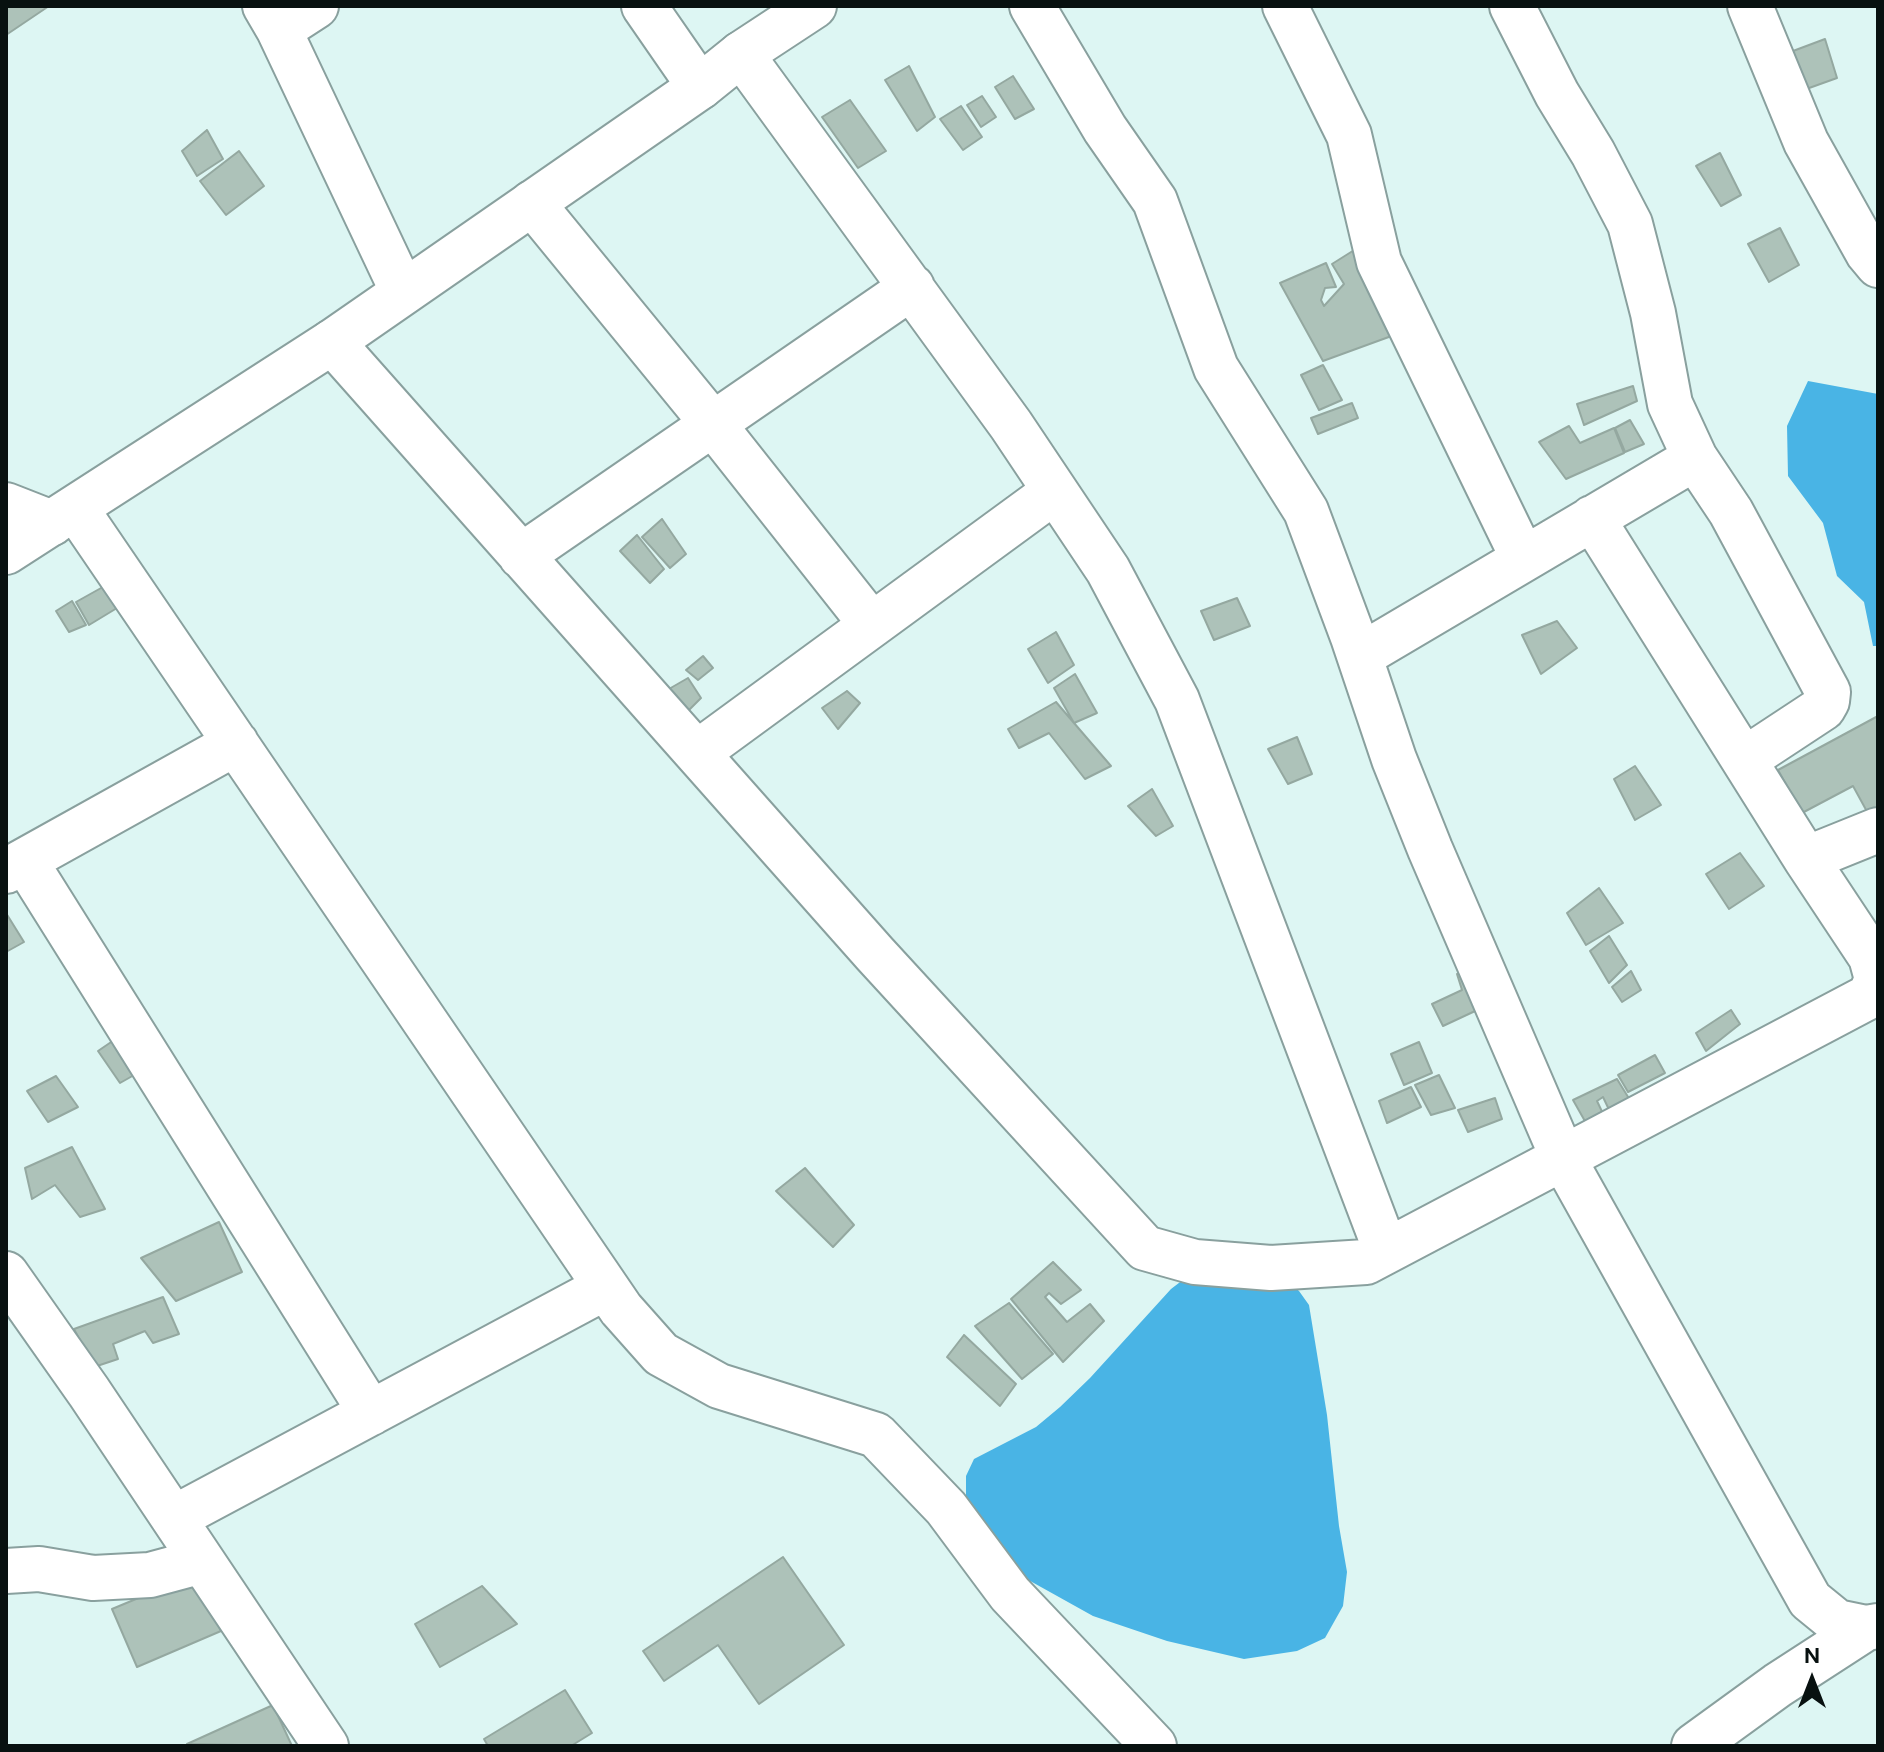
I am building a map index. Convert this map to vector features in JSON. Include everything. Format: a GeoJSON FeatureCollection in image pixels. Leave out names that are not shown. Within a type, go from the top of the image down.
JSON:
{"type":"FeatureCollection","features":[{"type":"Feature","properties":{"kind":"street"},"geometry":{"type":"LineString","coordinates":[[316,6],[272,18],[403,292]]}},
{"type":"Feature","properties":{"kind":"street"},"geometry":{"type":"LineString","coordinates":[[644,6],[700,87]]}},
{"type":"Feature","properties":{"kind":"street"},"geometry":{"type":"LineString","coordinates":[[6,552],[332,342],[814,6]]}},
{"type":"Feature","properties":{"kind":"street"},"geometry":{"type":"LineString","coordinates":[[1032,6],[1105,129],[1155,201],[1216,368],[1306,511],[1360,656],[1394,759],[1563,1158],[1810,1600],[1837,1622],[1872,1627]]}},
{"type":"Feature","properties":{"kind":"street"},"geometry":{"type":"LineString","coordinates":[[1285,6],[1349,135],[1379,262],[1523,558]]}},
{"type":"Feature","properties":{"kind":"street"},"geometry":{"type":"LineString","coordinates":[[1512,6],[1630,224],[1653,313],[1670,404],[1695,458],[1731,512],[1828,692],[1823,708],[1744,760]]}},
{"type":"Feature","properties":{"kind":"street"},"geometry":{"type":"LineString","coordinates":[[1750,6],[1806,142],[1868,253],[1878,265]]}},
{"type":"Feature","properties":{"kind":"street"},"geometry":{"type":"LineString","coordinates":[[741,54],[1011,425],[1108,570],[1177,700],[1386,1251]]}},
{"type":"Feature","properties":{"kind":"street"},"geometry":{"type":"LineString","coordinates":[[532,203],[872,625]]}},
{"type":"Feature","properties":{"kind":"street"},"geometry":{"type":"LineString","coordinates":[[521,556],[912,287]]}},
{"type":"Feature","properties":{"kind":"street"},"geometry":{"type":"LineString","coordinates":[[332,342],[875,954],[1145,1248],[1195,1262],[1271,1268],[1366,1262],[1870,996],[1877,979],[1871,957],[1592,518]]}},
{"type":"Feature","properties":{"kind":"street"},"geometry":{"type":"LineString","coordinates":[[1360,656],[1695,458]]}},
{"type":"Feature","properties":{"kind":"street"},"geometry":{"type":"LineString","coordinates":[[697,753],[1055,491]]}},
{"type":"Feature","properties":{"kind":"street"},"geometry":{"type":"LineString","coordinates":[[6,505],[64,516],[236,743],[621,1309],[661,1354],[719,1386],[876,1435],[946,1508],[1010,1594],[1154,1746]]}},
{"type":"Feature","properties":{"kind":"street"},"geometry":{"type":"LineString","coordinates":[[236,743],[16,866],[371,1413]]}},
{"type":"Feature","properties":{"kind":"street"},"geometry":{"type":"LineString","coordinates":[[1806,859],[1878,830]]}},
{"type":"Feature","properties":{"kind":"street"},"geometry":{"type":"LineString","coordinates":[[6,1274],[326,1746]]}},
{"type":"Feature","properties":{"kind":"street"},"geometry":{"type":"LineString","coordinates":[[174,1518],[606,1287]]}},
{"type":"Feature","properties":{"kind":"street"},"geometry":{"type":"LineString","coordinates":[[6,1571],[39,1569],[93,1578],[150,1575],[202,1561]]}},
{"type":"Feature","properties":{"kind":"street"},"geometry":{"type":"LineString","coordinates":[[1694,1746],[1778,1685],[1872,1627]]}},
{"type":"Feature","properties":{"kind":"water"},"geometry":{"type":"Polygon","coordinates":[[[1808,381],[1878,394],[1878,646],[1873,646],[1864,602],[1837,576],[1823,523],[1788,476],[1787,426],[1808,381]]]}},
{"type":"Feature","properties":{"kind":"water"},"geometry":{"type":"Polygon","coordinates":[[[1188,1276],[1286,1280],[1309,1305],[1347,1572],[1343,1606],[1325,1638],[1297,1651],[1244,1659],[1167,1641],[1093,1616],[1023,1577],[966,1508],[966,1476],[974,1459],[1036,1427],[1060,1407],[1171,1289],[1188,1276]]]}},
{"type":"Feature","properties":{"kind":"building"},"geometry":{"type":"Polygon","coordinates":[[[6,6],[49,6],[6,35],[6,6]]]}},
{"type":"Feature","properties":{"kind":"building"},"geometry":{"type":"Polygon","coordinates":[[[1825,39],[1837,78],[1798,92],[1785,54],[1825,39]]]}},
{"type":"Feature","properties":{"kind":"building"},"geometry":{"type":"Polygon","coordinates":[[[909,66],[935,117],[917,131],[885,80],[909,66]]]}},
{"type":"Feature","properties":{"kind":"building"},"geometry":{"type":"Polygon","coordinates":[[[1013,76],[1034,109],[1015,119],[995,87],[1013,76]]]}},
{"type":"Feature","properties":{"kind":"building"},"geometry":{"type":"Polygon","coordinates":[[[982,96],[996,117],[981,127],[967,105],[982,96]]]}},
{"type":"Feature","properties":{"kind":"building"},"geometry":{"type":"Polygon","coordinates":[[[850,100],[886,151],[858,168],[822,117],[850,100]]]}},
{"type":"Feature","properties":{"kind":"building"},"geometry":{"type":"Polygon","coordinates":[[[961,106],[982,137],[963,150],[940,119],[961,106]]]}},
{"type":"Feature","properties":{"kind":"building"},"geometry":{"type":"Polygon","coordinates":[[[207,130],[223,159],[197,176],[182,151],[207,130]]]}},
{"type":"Feature","properties":{"kind":"building"},"geometry":{"type":"Polygon","coordinates":[[[239,151],[264,186],[226,215],[200,181],[239,151]]]}},
{"type":"Feature","properties":{"kind":"building"},"geometry":{"type":"Polygon","coordinates":[[[1720,153],[1741,195],[1721,206],[1696,166],[1720,153]]]}},
{"type":"Feature","properties":{"kind":"building"},"geometry":{"type":"Polygon","coordinates":[[[1780,228],[1799,265],[1769,282],[1748,244],[1780,228]]]}},
{"type":"Feature","properties":{"kind":"building"},"geometry":{"type":"Polygon","coordinates":[[[1359,247],[1397,334],[1323,361],[1280,283],[1326,263],[1336,287],[1325,288],[1321,300],[1324,306],[1344,284],[1332,264],[1359,247]]]}},
{"type":"Feature","properties":{"kind":"building"},"geometry":{"type":"Polygon","coordinates":[[[1323,365],[1342,400],[1319,410],[1301,375],[1323,365]]]}},
{"type":"Feature","properties":{"kind":"building"},"geometry":{"type":"Polygon","coordinates":[[[1633,386],[1637,401],[1584,425],[1577,404],[1633,386]]]}},
{"type":"Feature","properties":{"kind":"building"},"geometry":{"type":"Polygon","coordinates":[[[1352,403],[1358,418],[1318,434],[1311,418],[1352,403]]]}},
{"type":"Feature","properties":{"kind":"building"},"geometry":{"type":"Polygon","coordinates":[[[1630,420],[1644,444],[1625,452],[1615,428],[1630,420]]]}},
{"type":"Feature","properties":{"kind":"building"},"geometry":{"type":"Polygon","coordinates":[[[1569,426],[1580,443],[1614,428],[1624,453],[1566,479],[1539,442],[1569,426]]]}},
{"type":"Feature","properties":{"kind":"building"},"geometry":{"type":"Polygon","coordinates":[[[662,519],[686,554],[670,568],[642,537],[662,519]]]}},
{"type":"Feature","properties":{"kind":"building"},"geometry":{"type":"Polygon","coordinates":[[[637,535],[664,569],[650,583],[620,551],[637,535]]]}},
{"type":"Feature","properties":{"kind":"building"},"geometry":{"type":"Polygon","coordinates":[[[110,583],[122,605],[89,625],[76,602],[110,583]]]}},
{"type":"Feature","properties":{"kind":"building"},"geometry":{"type":"Polygon","coordinates":[[[1237,598],[1250,626],[1214,640],[1201,611],[1237,598]]]}},
{"type":"Feature","properties":{"kind":"building"},"geometry":{"type":"Polygon","coordinates":[[[72,601],[86,625],[69,632],[56,611],[72,601]]]}},
{"type":"Feature","properties":{"kind":"building"},"geometry":{"type":"Polygon","coordinates":[[[1557,621],[1577,648],[1541,674],[1522,635],[1557,621]]]}},
{"type":"Feature","properties":{"kind":"building"},"geometry":{"type":"Polygon","coordinates":[[[1056,632],[1074,665],[1048,683],[1028,649],[1056,632]]]}},
{"type":"Feature","properties":{"kind":"building"},"geometry":{"type":"Polygon","coordinates":[[[703,656],[713,668],[698,680],[686,670],[703,656]]]}},
{"type":"Feature","properties":{"kind":"building"},"geometry":{"type":"Polygon","coordinates":[[[1075,674],[1097,713],[1074,723],[1054,688],[1075,674]]]}},
{"type":"Feature","properties":{"kind":"building"},"geometry":{"type":"Polygon","coordinates":[[[688,678],[701,698],[688,711],[662,693],[688,678]]]}},
{"type":"Feature","properties":{"kind":"building"},"geometry":{"type":"Polygon","coordinates":[[[847,691],[860,703],[838,729],[822,708],[847,691]]]}},
{"type":"Feature","properties":{"kind":"building"},"geometry":{"type":"Polygon","coordinates":[[[1056,702],[1111,766],[1085,779],[1049,733],[1019,748],[1008,729],[1056,702]]]}},
{"type":"Feature","properties":{"kind":"building"},"geometry":{"type":"Polygon","coordinates":[[[1878,716],[1878,827],[1853,786],[1802,813],[1778,770],[1878,716]]]}},
{"type":"Feature","properties":{"kind":"building"},"geometry":{"type":"Polygon","coordinates":[[[1297,737],[1312,774],[1288,784],[1268,749],[1297,737]]]}},
{"type":"Feature","properties":{"kind":"building"},"geometry":{"type":"Polygon","coordinates":[[[1635,766],[1661,805],[1635,820],[1614,779],[1635,766]]]}},
{"type":"Feature","properties":{"kind":"building"},"geometry":{"type":"Polygon","coordinates":[[[1152,789],[1173,826],[1156,836],[1128,806],[1152,789]]]}},
{"type":"Feature","properties":{"kind":"building"},"geometry":{"type":"Polygon","coordinates":[[[1740,853],[1764,886],[1729,909],[1706,874],[1740,853]]]}},
{"type":"Feature","properties":{"kind":"building"},"geometry":{"type":"Polygon","coordinates":[[[1599,888],[1623,923],[1586,945],[1567,913],[1599,888]]]}},
{"type":"Feature","properties":{"kind":"building"},"geometry":{"type":"Polygon","coordinates":[[[6,913],[24,942],[6,952],[6,913]]]}},
{"type":"Feature","properties":{"kind":"building"},"geometry":{"type":"Polygon","coordinates":[[[1609,936],[1627,965],[1609,983],[1590,951],[1609,936]]]}},
{"type":"Feature","properties":{"kind":"building"},"geometry":{"type":"Polygon","coordinates":[[[1473,970],[1488,1005],[1443,1026],[1432,1004],[1462,990],[1457,974],[1473,970]]]}},
{"type":"Feature","properties":{"kind":"building"},"geometry":{"type":"Polygon","coordinates":[[[1631,971],[1641,990],[1622,1002],[1612,987],[1631,971]]]}},
{"type":"Feature","properties":{"kind":"building"},"geometry":{"type":"Polygon","coordinates":[[[1731,1010],[1740,1024],[1706,1051],[1696,1033],[1731,1010]]]}},
{"type":"Feature","properties":{"kind":"building"},"geometry":{"type":"Polygon","coordinates":[[[117,1038],[143,1070],[120,1083],[98,1051],[117,1038]]]}},
{"type":"Feature","properties":{"kind":"building"},"geometry":{"type":"Polygon","coordinates":[[[1419,1042],[1432,1073],[1404,1085],[1391,1054],[1419,1042]]]}},
{"type":"Feature","properties":{"kind":"building"},"geometry":{"type":"Polygon","coordinates":[[[1655,1055],[1665,1073],[1628,1092],[1618,1075],[1655,1055]]]}},
{"type":"Feature","properties":{"kind":"building"},"geometry":{"type":"Polygon","coordinates":[[[1439,1075],[1455,1108],[1431,1115],[1415,1085],[1439,1075]]]}},
{"type":"Feature","properties":{"kind":"building"},"geometry":{"type":"Polygon","coordinates":[[[56,1076],[78,1107],[48,1122],[27,1091],[56,1076]]]}},
{"type":"Feature","properties":{"kind":"building"},"geometry":{"type":"Polygon","coordinates":[[[1617,1079],[1633,1105],[1612,1116],[1603,1097],[1597,1101],[1606,1120],[1590,1130],[1573,1100],[1617,1079]]]}},
{"type":"Feature","properties":{"kind":"building"},"geometry":{"type":"Polygon","coordinates":[[[1411,1087],[1421,1107],[1387,1123],[1379,1101],[1411,1087]]]}},
{"type":"Feature","properties":{"kind":"building"},"geometry":{"type":"Polygon","coordinates":[[[1495,1098],[1502,1119],[1468,1132],[1458,1110],[1495,1098]]]}},
{"type":"Feature","properties":{"kind":"building"},"geometry":{"type":"Polygon","coordinates":[[[72,1147],[105,1209],[80,1217],[55,1185],[32,1199],[25,1168],[72,1147]]]}},
{"type":"Feature","properties":{"kind":"building"},"geometry":{"type":"Polygon","coordinates":[[[805,1168],[854,1225],[833,1247],[776,1191],[805,1168]]]}},
{"type":"Feature","properties":{"kind":"building"},"geometry":{"type":"Polygon","coordinates":[[[219,1222],[242,1272],[176,1301],[141,1258],[219,1222]]]}},
{"type":"Feature","properties":{"kind":"building"},"geometry":{"type":"Polygon","coordinates":[[[1053,1262],[1081,1290],[1061,1304],[1049,1293],[1045,1297],[1067,1322],[1090,1304],[1104,1321],[1063,1362],[1011,1299],[1053,1262]]]}},
{"type":"Feature","properties":{"kind":"building"},"geometry":{"type":"Polygon","coordinates":[[[163,1297],[179,1334],[153,1343],[145,1331],[113,1344],[118,1359],[94,1367],[74,1329],[163,1297]]]}},
{"type":"Feature","properties":{"kind":"building"},"geometry":{"type":"Polygon","coordinates":[[[1009,1303],[1053,1354],[1022,1379],[975,1326],[1009,1303]]]}},
{"type":"Feature","properties":{"kind":"building"},"geometry":{"type":"Polygon","coordinates":[[[964,1335],[1016,1384],[1000,1406],[947,1357],[964,1335]]]}},
{"type":"Feature","properties":{"kind":"building"},"geometry":{"type":"Polygon","coordinates":[[[783,1557],[844,1645],[759,1704],[718,1645],[664,1681],[643,1651],[783,1557]]]}},
{"type":"Feature","properties":{"kind":"building"},"geometry":{"type":"Polygon","coordinates":[[[196,1574],[221,1631],[137,1667],[112,1609],[196,1574]]]}},
{"type":"Feature","properties":{"kind":"building"},"geometry":{"type":"Polygon","coordinates":[[[482,1586],[517,1624],[440,1667],[415,1624],[482,1586]]]}},
{"type":"Feature","properties":{"kind":"building"},"geometry":{"type":"Polygon","coordinates":[[[565,1690],[592,1733],[571,1746],[488,1746],[484,1739],[565,1690]]]}},
{"type":"Feature","properties":{"kind":"building"},"geometry":{"type":"Polygon","coordinates":[[[273,1705],[292,1746],[187,1744],[273,1705]]]}}]}
